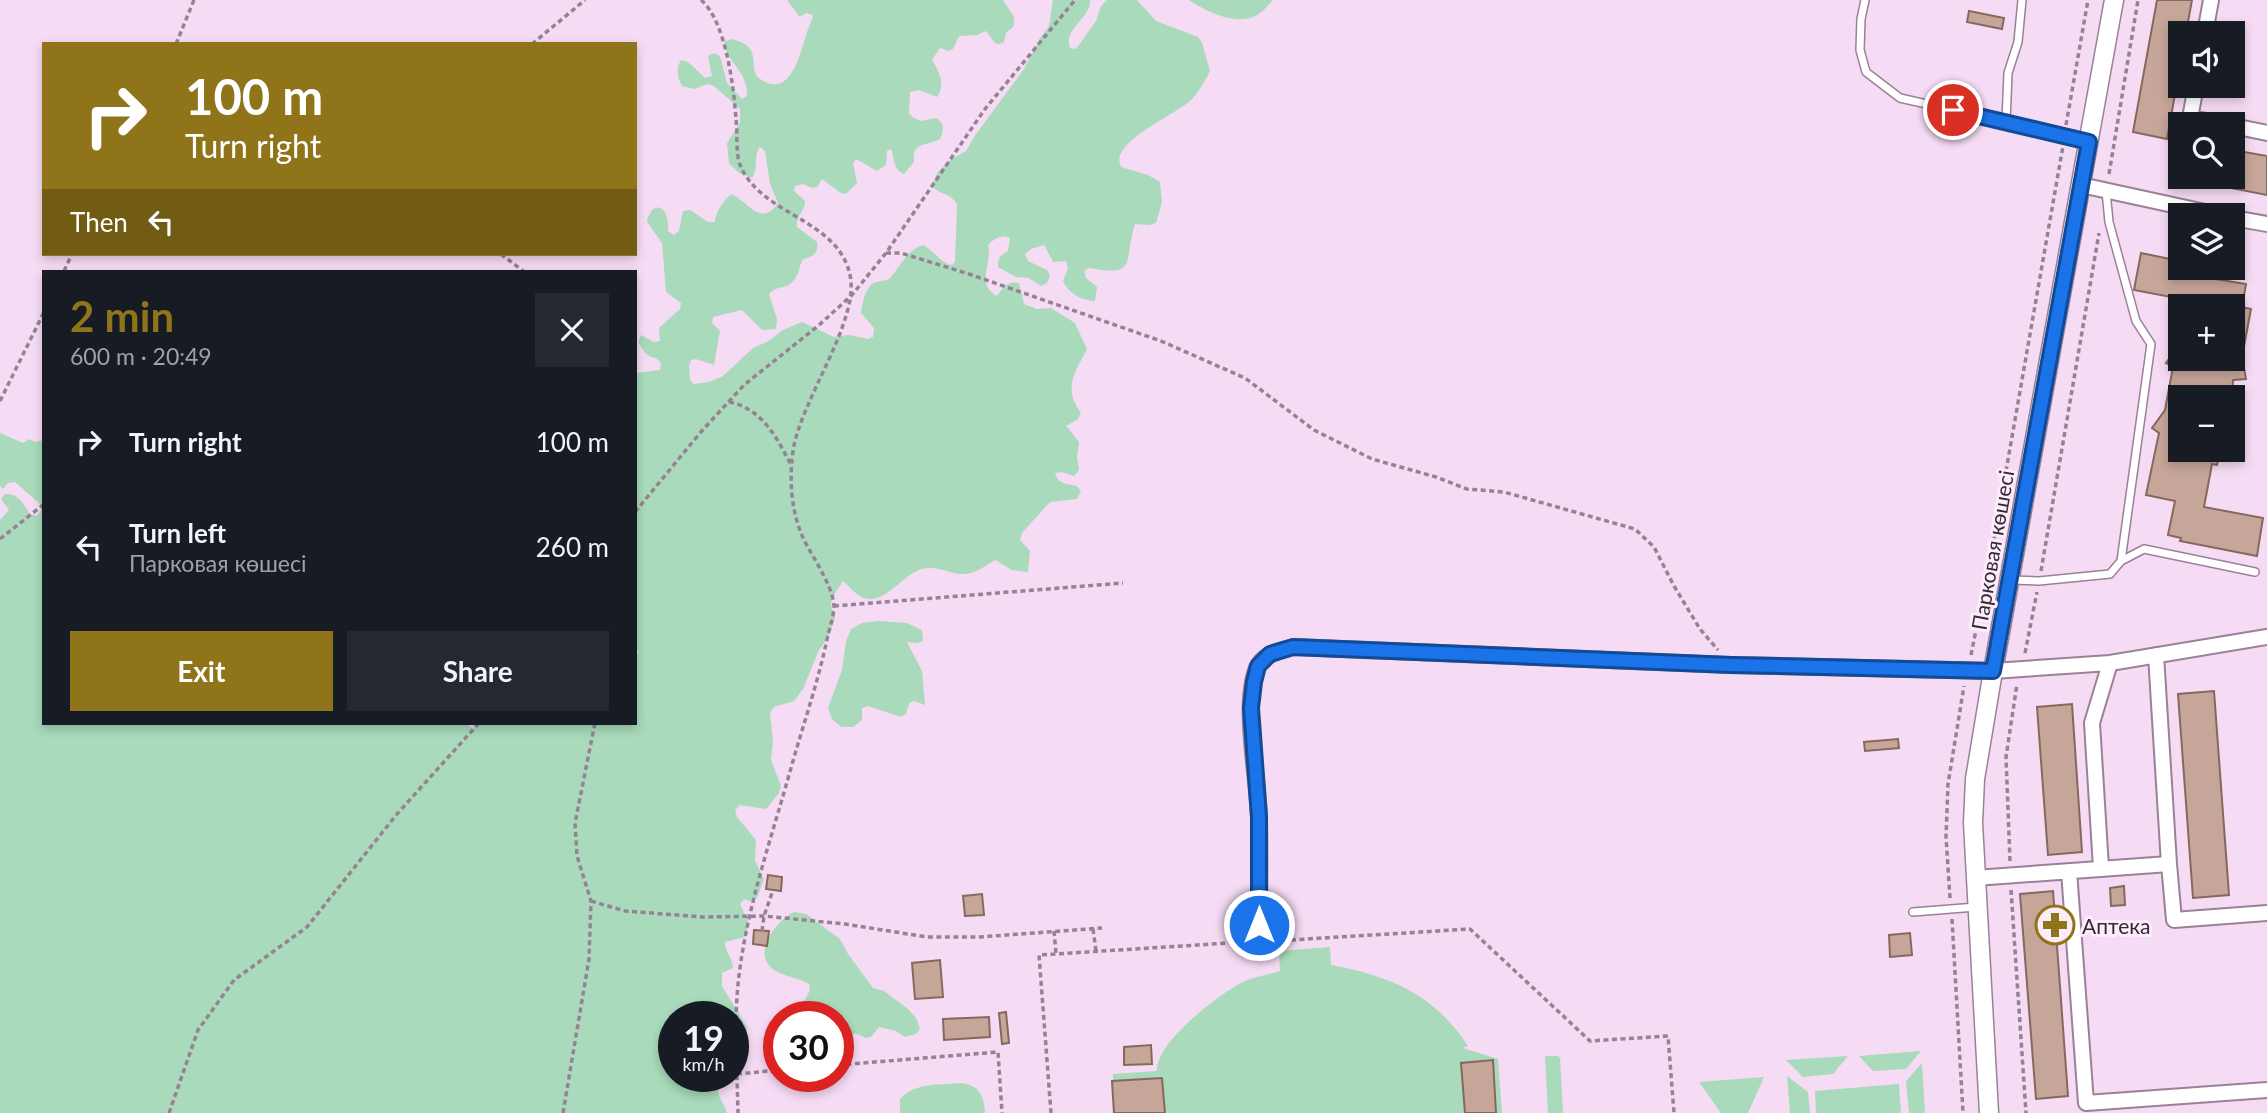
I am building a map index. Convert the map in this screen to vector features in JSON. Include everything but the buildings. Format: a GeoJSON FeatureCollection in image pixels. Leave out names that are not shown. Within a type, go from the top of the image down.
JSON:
{"type":"FeatureCollection","features":[{"type":"Feature","properties":{"kind":"street","name":"Парковая көшесі"},"geometry":{"type":"LineString","coordinates":[[1989,1113],[1975,877],[1975,779],[2114,0]]}},
{"type":"Feature","properties":{"kind":"street"},"geometry":{"type":"LineString","coordinates":[[2207,21],[2211,0]]}},
{"type":"Feature","properties":{"kind":"street"},"geometry":{"type":"LineString","coordinates":[[2245,128],[2267,133]]}},
{"type":"Feature","properties":{"kind":"street"},"geometry":{"type":"LineString","coordinates":[[2081,185],[2168,204]]}},
{"type":"Feature","properties":{"kind":"street"},"geometry":{"type":"LineString","coordinates":[[2245,220],[2267,224]]}},
{"type":"Feature","properties":{"kind":"street"},"geometry":{"type":"LineString","coordinates":[[1256,940],[1259,817],[1251,708],[1258,666],[1270,654],[1293,647],[1731,665],[1993,671],[2110,663],[2267,636]]}},
{"type":"Feature","properties":{"kind":"street"},"geometry":{"type":"LineString","coordinates":[[2156,655],[2174,920],[2267,913]]}},
{"type":"Feature","properties":{"kind":"street"},"geometry":{"type":"LineString","coordinates":[[2101,868],[2092,723],[2110,663]]}},
{"type":"Feature","properties":{"kind":"street"},"geometry":{"type":"LineString","coordinates":[[1975,877],[2169,864]]}},
{"type":"Feature","properties":{"kind":"street"},"geometry":{"type":"LineString","coordinates":[[2069,871],[2086,1103],[2267,1090]]}},
{"type":"Feature","properties":{"kind":"lane"},"geometry":{"type":"LineString","coordinates":[[1865,0],[1860,50],[1866,72],[1900,98],[2089,142]]}},
{"type":"Feature","properties":{"kind":"lane"},"geometry":{"type":"LineString","coordinates":[[2006,122],[2008,73],[2018,42],[2022,0]]}},
{"type":"Feature","properties":{"kind":"lane"},"geometry":{"type":"LineString","coordinates":[[2106,191],[2109,222],[2136,321],[2151,344],[2121,561]]}},
{"type":"Feature","properties":{"kind":"lane"},"geometry":{"type":"LineString","coordinates":[[2010,580],[2039,581],[2110,574],[2121,561],[2144,549],[2255,572]]}},
{"type":"Feature","properties":{"kind":"lane"},"geometry":{"type":"LineString","coordinates":[[1913,912],[1977,907]]}},
{"type":"Feature","properties":{"kind":"path"},"geometry":{"type":"LineString","coordinates":[[177,42],[194,0]]}},
{"type":"Feature","properties":{"kind":"path"},"geometry":{"type":"LineString","coordinates":[[534,42],[585,0]]}},
{"type":"Feature","properties":{"kind":"path"},"geometry":{"type":"LineString","coordinates":[[701,0],[718,28],[729,68],[739,165],[751,183],[769,200],[831,242],[844,258],[850,275],[852,295],[842,328],[796,436],[791,465],[793,508],[803,538],[822,573],[834,606],[823,659],[750,915],[739,970],[737,1001]]}},
{"type":"Feature","properties":{"kind":"path"},"geometry":{"type":"LineString","coordinates":[[637,510],[700,433],[744,385],[852,295],[886,253],[985,108],[1075,0]]}},
{"type":"Feature","properties":{"kind":"path"},"geometry":{"type":"LineString","coordinates":[[2106,191],[2138,0]]}},
{"type":"Feature","properties":{"kind":"path"},"geometry":{"type":"LineString","coordinates":[[2025,1113],[2006,757],[2101,223]]}},
{"type":"Feature","properties":{"kind":"path"},"geometry":{"type":"LineString","coordinates":[[886,253],[901,253],[969,274],[1161,341],[1245,378],[1314,430],[1372,459],[1436,477],[1467,489],[1504,492],[1635,529],[1654,547],[1700,629],[1731,665]]}},
{"type":"Feature","properties":{"kind":"path"},"geometry":{"type":"LineString","coordinates":[[504,256],[522,270]]}},
{"type":"Feature","properties":{"kind":"path"},"geometry":{"type":"LineString","coordinates":[[0,401],[42,316]]}},
{"type":"Feature","properties":{"kind":"path"},"geometry":{"type":"LineString","coordinates":[[729,402],[742,404],[758,415],[791,465]]}},
{"type":"Feature","properties":{"kind":"path"},"geometry":{"type":"LineString","coordinates":[[0,539],[42,506]]}},
{"type":"Feature","properties":{"kind":"path"},"geometry":{"type":"LineString","coordinates":[[834,606],[1123,583]]}},
{"type":"Feature","properties":{"kind":"path"},"geometry":{"type":"LineString","coordinates":[[169,1113],[198,1030],[234,980],[307,926],[397,814],[477,725]]}},
{"type":"Feature","properties":{"kind":"path"},"geometry":{"type":"LineString","coordinates":[[563,1113],[589,959],[591,901],[577,856],[575,823],[595,725]]}},
{"type":"Feature","properties":{"kind":"path"},"geometry":{"type":"LineString","coordinates":[[762,931],[773,890]]}},
{"type":"Feature","properties":{"kind":"path"},"geometry":{"type":"LineString","coordinates":[[591,901],[635,912],[703,917],[764,916],[845,924],[927,937],[980,937],[1102,928]]}},
{"type":"Feature","properties":{"kind":"path"},"geometry":{"type":"LineString","coordinates":[[1093,929],[1096,951]]}},
{"type":"Feature","properties":{"kind":"path"},"geometry":{"type":"LineString","coordinates":[[1051,1113],[1039,955],[1470,929],[1590,1041],[1668,1036],[1674,1113]]}},
{"type":"Feature","properties":{"kind":"path"},"geometry":{"type":"LineString","coordinates":[[1054,931],[1056,954]]}},
{"type":"Feature","properties":{"kind":"path"},"geometry":{"type":"LineString","coordinates":[[854,1064],[998,1052],[1002,1113]]}},
{"type":"Feature","properties":{"kind":"path"},"geometry":{"type":"LineString","coordinates":[[737,1092],[738,1113]]}},
{"type":"Feature","properties":{"kind":"green space"},"geometry":{"type":"Polygon","coordinates":[[[787,0],[1003,0],[1014,17],[1014,26],[1006,33],[1004,42],[999,44],[995,43],[986,31],[977,35],[959,36],[953,49],[949,51],[940,48],[932,60],[940,78],[940,92],[937,97],[919,90],[910,92],[909,113],[921,121],[936,118],[942,124],[942,133],[940,139],[917,148],[914,162],[904,174],[896,167],[891,149],[887,151],[886,165],[877,171],[856,159],[853,163],[857,183],[846,194],[822,179],[817,187],[803,184],[795,186],[794,191],[805,201],[797,227],[817,242],[816,252],[803,259],[793,282],[769,294],[777,319],[776,329],[762,330],[742,310],[713,317],[712,323],[720,331],[714,365],[691,360],[690,380],[694,384],[723,376],[753,348],[802,322],[834,337],[873,337],[874,328],[861,313],[866,293],[872,284],[889,279],[907,255],[923,245],[948,264],[955,262],[957,204],[932,185],[938,172],[949,161],[966,151],[1024,69],[1049,26],[1053,0],[1090,0],[1086,13],[1070,35],[1070,48],[1076,49],[1107,0],[1137,0],[1156,21],[1198,37],[1210,71],[1192,99],[1124,148],[1120,158],[1121,167],[1148,175],[1160,182],[1162,202],[1156,223],[1135,224],[1126,264],[1122,268],[1089,268],[1084,271],[1086,278],[1097,287],[1095,301],[1072,293],[1063,281],[1068,268],[1066,261],[1053,262],[1044,245],[1025,254],[1028,261],[1047,270],[1050,276],[1047,283],[1041,286],[1029,278],[1016,277],[998,267],[1000,257],[1008,251],[1010,238],[998,237],[988,245],[986,280],[991,291],[997,296],[1009,284],[1019,283],[1024,304],[1037,309],[1051,308],[1075,323],[1087,349],[1072,381],[1073,396],[1081,413],[1078,419],[1066,426],[1079,442],[1079,470],[1074,476],[1055,473],[1061,481],[1077,486],[1081,491],[1077,499],[1050,502],[1022,533],[1020,540],[1030,551],[1028,572],[1012,570],[995,560],[977,571],[965,574],[935,568],[922,569],[884,595],[870,599],[859,595],[843,581],[832,598],[835,618],[828,638],[819,650],[803,689],[794,701],[774,707],[770,713],[773,741],[771,760],[781,786],[779,793],[766,809],[740,805],[735,810],[737,817],[756,840],[755,861],[764,879],[757,898],[750,901],[744,899],[740,904],[749,923],[745,937],[725,942],[733,968],[722,973],[722,986],[731,1001],[658,1001],[658,1092],[719,1092],[727,1113],[0,1113],[0,520],[9,510],[1,499],[5,494],[14,495],[30,514],[37,516],[41,511],[40,504],[15,482],[8,483],[3,489],[0,486],[0,433],[23,443],[29,439],[35,442],[42,440],[42,725],[469,725],[473,730],[474,725],[637,725],[637,373],[660,370],[661,363],[647,355],[638,342],[641,335],[654,342],[660,341],[659,328],[680,309],[681,303],[666,292],[662,243],[647,222],[652,210],[660,208],[666,215],[668,231],[674,235],[679,231],[683,211],[690,210],[708,222],[715,222],[720,206],[731,194],[760,213],[772,210],[778,203],[770,184],[765,151],[760,147],[758,150],[752,178],[739,173],[729,163],[727,143],[740,123],[740,109],[714,86],[707,84],[695,89],[682,86],[678,66],[681,60],[688,62],[705,78],[712,76],[708,56],[714,53],[720,56],[727,83],[742,99],[747,96],[744,80],[724,42],[731,39],[742,42],[752,52],[754,70],[760,79],[770,84],[779,84],[786,80],[797,63],[813,15],[806,13],[800,17],[787,0]]]}},
{"type":"Feature","properties":{"kind":"green space"},"geometry":{"type":"Polygon","coordinates":[[[1189,0],[1273,0],[1259,14],[1241,19],[1213,13],[1189,0]]]}},
{"type":"Feature","properties":{"kind":"green space"},"geometry":{"type":"Polygon","coordinates":[[[862,623],[907,623],[922,630],[923,641],[907,642],[922,671],[925,705],[914,701],[909,703],[906,714],[901,717],[868,706],[862,708],[862,720],[853,727],[841,727],[832,719],[828,708],[842,670],[846,641],[851,629],[862,623]]]}},
{"type":"Feature","properties":{"kind":"green space"},"geometry":{"type":"Polygon","coordinates":[[[794,912],[806,914],[840,939],[873,988],[884,991],[916,1018],[920,1029],[916,1034],[905,1037],[896,1031],[879,1027],[871,1037],[866,1038],[854,1034],[854,1001],[803,1001],[810,990],[809,984],[778,972],[769,966],[765,958],[768,940],[779,923],[794,912]]]}},
{"type":"Feature","properties":{"kind":"green space"},"geometry":{"type":"Polygon","coordinates":[[[1330,947],[1331,965],[1373,975],[1409,990],[1441,1013],[1455,1028],[1468,1046],[1463,1048],[1498,1059],[1502,1113],[1114,1113],[1113,1074],[1157,1071],[1166,1047],[1190,1020],[1243,982],[1280,971],[1279,951],[1330,947]]]}},
{"type":"Feature","properties":{"kind":"green space"},"geometry":{"type":"Polygon","coordinates":[[[1921,1051],[1906,1069],[1873,1071],[1859,1056],[1921,1051]]]}},
{"type":"Feature","properties":{"kind":"green space"},"geometry":{"type":"Polygon","coordinates":[[[1545,1056],[1560,1058],[1563,1113],[1548,1113],[1545,1056]]]}},
{"type":"Feature","properties":{"kind":"green space"},"geometry":{"type":"Polygon","coordinates":[[[1848,1056],[1833,1074],[1803,1077],[1786,1060],[1848,1056]]]}},
{"type":"Feature","properties":{"kind":"green space"},"geometry":{"type":"Polygon","coordinates":[[[1922,1063],[1925,1113],[1909,1113],[1906,1081],[1922,1063]]]}},
{"type":"Feature","properties":{"kind":"green space"},"geometry":{"type":"Polygon","coordinates":[[[1787,1076],[1808,1092],[1810,1113],[1790,1113],[1787,1076]]]}},
{"type":"Feature","properties":{"kind":"green space"},"geometry":{"type":"Polygon","coordinates":[[[1764,1077],[1748,1113],[1721,1113],[1699,1082],[1764,1077]]]}},
{"type":"Feature","properties":{"kind":"green space"},"geometry":{"type":"Polygon","coordinates":[[[962,1083],[977,1089],[984,1102],[985,1113],[900,1113],[900,1099],[913,1090],[929,1085],[962,1083]]]}},
{"type":"Feature","properties":{"kind":"green space"},"geometry":{"type":"Polygon","coordinates":[[[1899,1084],[1901,1113],[1816,1113],[1815,1091],[1899,1084]]]}},
{"type":"Feature","properties":{"kind":"place","name":"Аптека"},"geometry":{"type":"Point","coordinates":[2055,925]}},
{"type":"Feature","properties":{"kind":"route"},"geometry":{"type":"LineString","coordinates":[[1259,925],[1259,817],[1251,708],[1258,666],[1270,654],[1293,647],[1731,665],[1993,671],[2089,142],[1953,110]]}}]}
